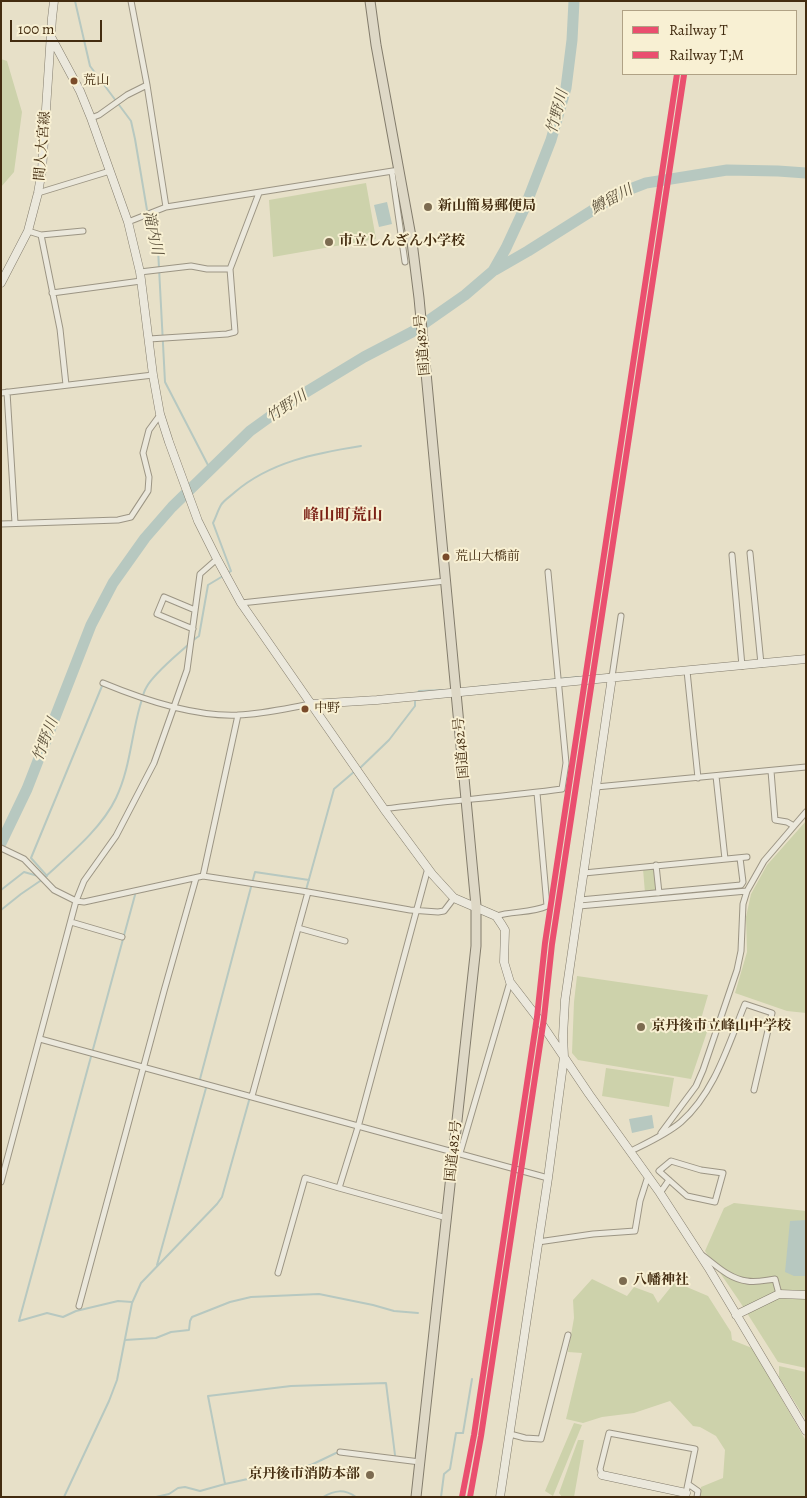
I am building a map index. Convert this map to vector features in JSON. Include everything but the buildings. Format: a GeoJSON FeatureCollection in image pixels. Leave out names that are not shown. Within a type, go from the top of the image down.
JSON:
{"type":"FeatureCollection","features":[{"type":"Feature","properties":{"kind":"highway","name":"国道482号"},"geometry":{"type":"LineString","coordinates":[[370,1],[395,171],[412,242],[419,298],[476,906],[476,946],[457,1152],[447,1218],[416,1497]]}},
{"type":"Feature","properties":{"kind":"street","name":"間人大宮線"},"geometry":{"type":"LineString","coordinates":[[1,283],[28,231],[38,193],[42,170],[54,1]]}},
{"type":"Feature","properties":{"kind":"street"},"geometry":{"type":"LineString","coordinates":[[131,1],[147,85],[166,207]]}},
{"type":"Feature","properties":{"kind":"street"},"geometry":{"type":"LineString","coordinates":[[51,37],[80,90],[128,222],[140,272],[160,414],[168,442],[198,521],[217,559],[241,603],[384,809],[428,868],[454,898],[496,916],[505,930],[504,962],[510,982],[660,1193],[806,1431]]}},
{"type":"Feature","properties":{"kind":"street"},"geometry":{"type":"LineString","coordinates":[[91,118],[127,95],[147,85]]}},
{"type":"Feature","properties":{"kind":"street"},"geometry":{"type":"LineString","coordinates":[[38,193],[110,171]]}},
{"type":"Feature","properties":{"kind":"street"},"geometry":{"type":"LineString","coordinates":[[128,222],[166,207],[395,171],[405,262]]}},
{"type":"Feature","properties":{"kind":"street"},"geometry":{"type":"LineString","coordinates":[[149,338],[235,332],[230,269],[259,193]]}},
{"type":"Feature","properties":{"kind":"street"},"geometry":{"type":"LineString","coordinates":[[28,231],[41,235],[83,231]]}},
{"type":"Feature","properties":{"kind":"street"},"geometry":{"type":"LineString","coordinates":[[41,235],[60,329],[66,385]]}},
{"type":"Feature","properties":{"kind":"street"},"geometry":{"type":"LineString","coordinates":[[140,272],[191,266],[207,269],[230,269]]}},
{"type":"Feature","properties":{"kind":"street"},"geometry":{"type":"LineString","coordinates":[[52,293],[141,281]]}},
{"type":"Feature","properties":{"kind":"street"},"geometry":{"type":"LineString","coordinates":[[15,523],[4,392],[153,374]]}},
{"type":"Feature","properties":{"kind":"street"},"geometry":{"type":"LineString","coordinates":[[1,524],[118,520],[131,516],[148,491],[149,477],[143,453],[149,430],[160,414]]}},
{"type":"Feature","properties":{"kind":"street"},"geometry":{"type":"LineString","coordinates":[[750,554],[761,664]]}},
{"type":"Feature","properties":{"kind":"street"},"geometry":{"type":"LineString","coordinates":[[732,555],[742,666]]}},
{"type":"Feature","properties":{"kind":"street"},"geometry":{"type":"LineString","coordinates":[[1,1182],[76,901],[84,881],[116,836],[154,763],[187,670],[200,574],[217,559]]}},
{"type":"Feature","properties":{"kind":"street"},"geometry":{"type":"LineString","coordinates":[[384,809],[440,801],[467,800],[562,789],[566,763],[548,572]]}},
{"type":"Feature","properties":{"kind":"street"},"geometry":{"type":"LineString","coordinates":[[241,603],[446,581]]}},
{"type":"Feature","properties":{"kind":"street"},"geometry":{"type":"LineString","coordinates":[[193,629],[157,614],[164,597],[196,610]]}},
{"type":"Feature","properties":{"kind":"street"},"geometry":{"type":"LineString","coordinates":[[500,1497],[548,1178],[564,1057],[565,1000],[621,616]]}},
{"type":"Feature","properties":{"kind":"street"},"geometry":{"type":"LineString","coordinates":[[103,683],[140,698],[174,707],[207,713],[238,715],[311,704],[377,700],[806,659]]}},
{"type":"Feature","properties":{"kind":"street"},"geometry":{"type":"LineString","coordinates":[[687,671],[698,778]]}},
{"type":"Feature","properties":{"kind":"street"},"geometry":{"type":"LineString","coordinates":[[203,876],[238,715]]}},
{"type":"Feature","properties":{"kind":"street"},"geometry":{"type":"LineString","coordinates":[[596,787],[806,767]]}},
{"type":"Feature","properties":{"kind":"street"},"geometry":{"type":"LineString","coordinates":[[770,771],[775,820],[787,822],[794,826]]}},
{"type":"Feature","properties":{"kind":"street"},"geometry":{"type":"LineString","coordinates":[[716,776],[725,859]]}},
{"type":"Feature","properties":{"kind":"street"},"geometry":{"type":"LineString","coordinates":[[496,916],[507,912],[540,909],[547,906],[537,793]]}},
{"type":"Feature","properties":{"kind":"street"},"geometry":{"type":"LineString","coordinates":[[658,1137],[696,1086],[703,1070],[737,970],[741,951],[743,904],[747,891],[764,861],[806,812]]}},
{"type":"Feature","properties":{"kind":"street"},"geometry":{"type":"LineString","coordinates":[[1,848],[24,859],[54,890],[76,901],[84,902],[203,876],[410,910],[444,911],[454,898]]}},
{"type":"Feature","properties":{"kind":"street"},"geometry":{"type":"LineString","coordinates":[[584,873],[747,857]]}},
{"type":"Feature","properties":{"kind":"street"},"geometry":{"type":"LineString","coordinates":[[580,903],[741,885],[743,882],[740,858]]}},
{"type":"Feature","properties":{"kind":"street"},"geometry":{"type":"LineString","coordinates":[[656,865],[659,893]]}},
{"type":"Feature","properties":{"kind":"street"},"geometry":{"type":"LineString","coordinates":[[339,1188],[358,1127],[428,868]]}},
{"type":"Feature","properties":{"kind":"street"},"geometry":{"type":"LineString","coordinates":[[79,1306],[196,878]]}},
{"type":"Feature","properties":{"kind":"street"},"geometry":{"type":"LineString","coordinates":[[580,903],[747,891]]}},
{"type":"Feature","properties":{"kind":"street"},"geometry":{"type":"LineString","coordinates":[[252,1096],[308,892]]}},
{"type":"Feature","properties":{"kind":"street"},"geometry":{"type":"LineString","coordinates":[[71,922],[122,936]]}},
{"type":"Feature","properties":{"kind":"street"},"geometry":{"type":"LineString","coordinates":[[298,928],[345,941]]}},
{"type":"Feature","properties":{"kind":"street"},"geometry":{"type":"LineString","coordinates":[[457,1152],[510,982]]}},
{"type":"Feature","properties":{"kind":"street"},"geometry":{"type":"LineString","coordinates":[[631,1151],[681,1122],[697,1104],[713,1082],[745,1004],[772,1012],[754,1090]]}},
{"type":"Feature","properties":{"kind":"street"},"geometry":{"type":"LineString","coordinates":[[40,1039],[548,1178]]}},
{"type":"Feature","properties":{"kind":"street"},"geometry":{"type":"LineString","coordinates":[[672,1160],[701,1170],[723,1173],[716,1202],[687,1196],[670,1180],[659,1171],[672,1160]]}},
{"type":"Feature","properties":{"kind":"street"},"geometry":{"type":"LineString","coordinates":[[538,1242],[593,1234],[635,1231],[640,1200],[648,1175]]}},
{"type":"Feature","properties":{"kind":"street"},"geometry":{"type":"LineString","coordinates":[[278,1273],[306,1178],[447,1218]]}},
{"type":"Feature","properties":{"kind":"street"},"geometry":{"type":"LineString","coordinates":[[660,1193],[670,1180]]}},
{"type":"Feature","properties":{"kind":"street"},"geometry":{"type":"LineString","coordinates":[[697,1251],[721,1270],[739,1279],[749,1282],[775,1279],[779,1294]]}},
{"type":"Feature","properties":{"kind":"street"},"geometry":{"type":"LineString","coordinates":[[736,1315],[779,1294],[806,1296]]}},
{"type":"Feature","properties":{"kind":"street"},"geometry":{"type":"LineString","coordinates":[[510,1434],[540,1439],[568,1336]]}},
{"type":"Feature","properties":{"kind":"street"},"geometry":{"type":"LineString","coordinates":[[686,1491],[695,1449],[610,1433],[600,1469],[602,1474],[686,1491],[698,1492],[697,1497]]}},
{"type":"Feature","properties":{"kind":"street"},"geometry":{"type":"LineString","coordinates":[[340,1452],[420,1462]]}},
{"type":"Feature","properties":{"kind":"green space"},"geometry":{"type":"Polygon","coordinates":[[[1,59],[7,61],[22,112],[14,172],[1,187],[1,59]]]}},
{"type":"Feature","properties":{"kind":"green space"},"geometry":{"type":"Polygon","coordinates":[[[366,183],[376,239],[273,257],[269,200],[366,183]]]}},
{"type":"Feature","properties":{"kind":"green space"},"geometry":{"type":"Polygon","coordinates":[[[806,821],[806,1013],[787,1011],[735,993],[747,952],[746,917],[751,894],[767,865],[806,821]]]}},
{"type":"Feature","properties":{"kind":"green space"},"geometry":{"type":"Polygon","coordinates":[[[654,868],[657,891],[645,893],[643,869],[654,868]]]}},
{"type":"Feature","properties":{"kind":"green space"},"geometry":{"type":"Polygon","coordinates":[[[577,976],[708,995],[699,1026],[708,1029],[691,1079],[578,1060],[572,1053],[577,976]]]}},
{"type":"Feature","properties":{"kind":"green space"},"geometry":{"type":"Polygon","coordinates":[[[606,1068],[674,1078],[669,1107],[602,1096],[606,1068]]]}},
{"type":"Feature","properties":{"kind":"green space"},"geometry":{"type":"Polygon","coordinates":[[[734,1203],[806,1211],[806,1368],[778,1362],[705,1251],[724,1208],[734,1203]]]}},
{"type":"Feature","properties":{"kind":"green space"},"geometry":{"type":"Polygon","coordinates":[[[592,1279],[627,1296],[634,1287],[653,1294],[658,1303],[675,1282],[708,1296],[731,1332],[732,1340],[752,1348],[806,1441],[806,1497],[700,1497],[701,1487],[723,1478],[725,1450],[716,1436],[700,1427],[693,1426],[670,1401],[634,1413],[602,1417],[583,1423],[566,1419],[582,1353],[568,1352],[574,1318],[573,1300],[592,1279]]]}},
{"type":"Feature","properties":{"kind":"green space"},"geometry":{"type":"Polygon","coordinates":[[[779,1366],[806,1372],[806,1420],[779,1377],[779,1366]]]}},
{"type":"Feature","properties":{"kind":"green space"},"geometry":{"type":"Polygon","coordinates":[[[574,1423],[582,1425],[553,1496],[545,1491],[574,1423]]]}},
{"type":"Feature","properties":{"kind":"green space"},"geometry":{"type":"Polygon","coordinates":[[[578,1440],[584,1440],[574,1497],[562,1497],[559,1493],[578,1440]]]}},
{"type":"Feature","properties":{"kind":"shaded area"},"geometry":{"type":"Polygon","coordinates":[[[387,202],[392,224],[379,227],[374,205],[387,202]]]}},
{"type":"Feature","properties":{"kind":"shaded area"},"geometry":{"type":"Polygon","coordinates":[[[652,1115],[654,1128],[632,1133],[629,1119],[652,1115]]]}},
{"type":"Feature","properties":{"kind":"shaded area"},"geometry":{"type":"Polygon","coordinates":[[[806,1220],[806,1276],[794,1276],[785,1272],[790,1221],[806,1220]]]}},
{"type":"Feature","properties":{"kind":"waterway","name":"滝内川"},"geometry":{"type":"LineString","coordinates":[[75,1],[90,66],[131,121],[147,210],[158,249],[165,382],[210,469]]}},
{"type":"Feature","properties":{"kind":"waterway","name":"竹野川"},"geometry":{"type":"LineString","coordinates":[[1,843],[27,789],[91,625],[113,583],[145,538],[172,507],[250,431],[293,400],[364,357],[412,332],[465,295],[493,271],[525,207],[551,140],[566,88],[572,40],[574,1]]}},
{"type":"Feature","properties":{"kind":"waterway","name":"鱒留川"},"geometry":{"type":"LineString","coordinates":[[495,270],[620,193],[646,183],[727,170],[806,173]]}},
{"type":"Feature","properties":{"kind":"waterway"},"geometry":{"type":"LineString","coordinates":[[227,573],[231,571],[213,523],[224,501],[249,482],[278,466],[327,452],[361,446]]}},
{"type":"Feature","properties":{"kind":"waterway"},"geometry":{"type":"LineString","coordinates":[[192,641],[199,636],[208,585],[223,576]]}},
{"type":"Feature","properties":{"kind":"waterway"},"geometry":{"type":"LineString","coordinates":[[43,877],[94,830],[110,809],[121,787],[145,690],[160,671],[189,644]]}},
{"type":"Feature","properties":{"kind":"waterway"},"geometry":{"type":"LineString","coordinates":[[477,687],[579,677]]}},
{"type":"Feature","properties":{"kind":"waterway"},"geometry":{"type":"LineString","coordinates":[[47,876],[31,858],[102,686]]}},
{"type":"Feature","properties":{"kind":"waterway"},"geometry":{"type":"LineString","coordinates":[[418,693],[419,691],[445,690]]}},
{"type":"Feature","properties":{"kind":"waterway"},"geometry":{"type":"LineString","coordinates":[[359,769],[389,740],[415,706],[415,700]]}},
{"type":"Feature","properties":{"kind":"waterway"},"geometry":{"type":"LineString","coordinates":[[306,890],[334,789],[355,771]]}},
{"type":"Feature","properties":{"kind":"waterway"},"geometry":{"type":"LineString","coordinates":[[1,890],[24,872],[38,876]]}},
{"type":"Feature","properties":{"kind":"waterway"},"geometry":{"type":"LineString","coordinates":[[157,1265],[206,1088],[200,1079],[255,872],[309,880]]}},
{"type":"Feature","properties":{"kind":"waterway"},"geometry":{"type":"LineString","coordinates":[[1,910],[43,879]]}},
{"type":"Feature","properties":{"kind":"waterway"},"geometry":{"type":"LineString","coordinates":[[132,1302],[118,1301],[76,1311],[63,1317],[47,1313],[19,1321],[135,895]]}},
{"type":"Feature","properties":{"kind":"waterway"},"geometry":{"type":"LineString","coordinates":[[64,1497],[117,1380],[132,1303],[141,1283],[222,1197],[250,1097]]}},
{"type":"Feature","properties":{"kind":"waterway"},"geometry":{"type":"LineString","coordinates":[[125,1340],[156,1338],[171,1332],[189,1330],[192,1317],[230,1302],[251,1297],[319,1294],[394,1311],[418,1313]]}},
{"type":"Feature","properties":{"kind":"waterway"},"geometry":{"type":"LineString","coordinates":[[441,1497],[444,1474],[450,1469],[456,1433],[463,1433],[472,1379]]}},
{"type":"Feature","properties":{"kind":"waterway"},"geometry":{"type":"LineString","coordinates":[[225,1484],[208,1396],[291,1386],[386,1383],[395,1455]]}},
{"type":"Feature","properties":{"kind":"waterway"},"geometry":{"type":"LineString","coordinates":[[156,1497],[169,1494],[178,1488],[185,1487],[200,1491],[311,1465],[339,1453]]}},
{"type":"Feature","properties":{"kind":"waterway"},"geometry":{"type":"LineString","coordinates":[[323,1497],[340,1491],[356,1497]]}},
{"type":"Feature","properties":{"kind":"rail line","name":"T"},"geometry":{"type":"LineString","coordinates":[[462,1497],[474,1435],[537,1017],[545,943],[677,75]]}},
{"type":"Feature","properties":{"kind":"rail line","name":"T;M"},"geometry":{"type":"LineString","coordinates":[[470,1497],[481,1436],[544,1018],[552,944],[684,75]]}},
{"type":"Feature","properties":{"kind":"place","name":"荒山"},"geometry":{"type":"Point","coordinates":[74,81]}},
{"type":"Feature","properties":{"kind":"place","name":"新山簡易郵便局"},"geometry":{"type":"Point","coordinates":[428,207]}},
{"type":"Feature","properties":{"kind":"place","name":"市立しんざん小学校"},"geometry":{"type":"Point","coordinates":[329,242]}},
{"type":"Feature","properties":{"kind":"place","name":"荒山大橋前"},"geometry":{"type":"Point","coordinates":[446,557]}},
{"type":"Feature","properties":{"kind":"place","name":"中野"},"geometry":{"type":"Point","coordinates":[305,709]}},
{"type":"Feature","properties":{"kind":"place","name":"京丹後市立峰山中学校"},"geometry":{"type":"Point","coordinates":[641,1027]}},
{"type":"Feature","properties":{"kind":"place","name":"八幡神社"},"geometry":{"type":"Point","coordinates":[623,1281]}},
{"type":"Feature","properties":{"kind":"place","name":"京丹後市消防本部"},"geometry":{"type":"Point","coordinates":[370,1475]}},
{"type":"Feature","properties":{"kind":"district","name":"峰山町荒山"},"geometry":{"type":"Point","coordinates":[343,516]}}]}
